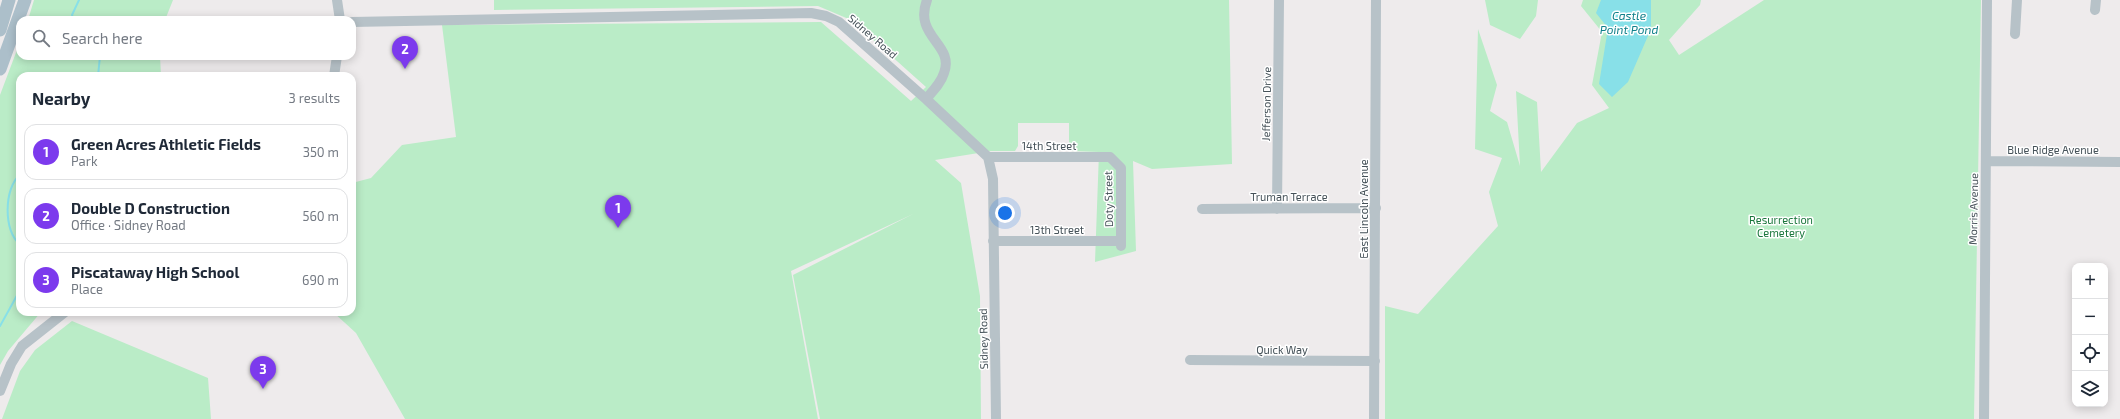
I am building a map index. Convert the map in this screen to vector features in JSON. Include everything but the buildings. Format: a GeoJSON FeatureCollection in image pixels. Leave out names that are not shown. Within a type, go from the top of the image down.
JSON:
{"type":"FeatureCollection","features":[{"type":"Feature","properties":{"kind":"main road"},"geometry":{"type":"LineString","coordinates":[[0,30],[9,0]]}},
{"type":"Feature","properties":{"kind":"main road"},"geometry":{"type":"LineString","coordinates":[[19,16],[25,0]]}},
{"type":"Feature","properties":{"kind":"main road"},"geometry":{"type":"LineString","coordinates":[[0,69],[16,25]]}},
{"type":"Feature","properties":{"kind":"street"},"geometry":{"type":"LineString","coordinates":[[337,0],[339,16]]}},
{"type":"Feature","properties":{"kind":"street"},"geometry":{"type":"LineString","coordinates":[[926,99],[940,82],[946,66],[943,52],[924,23],[924,10],[927,0]]}},
{"type":"Feature","properties":{"kind":"street","name":"Jefferson Drive"},"geometry":{"type":"LineString","coordinates":[[1277,208],[1279,0]]}},
{"type":"Feature","properties":{"kind":"street","name":"East Lincoln Avenue"},"geometry":{"type":"LineString","coordinates":[[1374,419],[1376,0]]}},
{"type":"Feature","properties":{"kind":"street","name":"Morris Avenue"},"geometry":{"type":"LineString","coordinates":[[1984,419],[1987,0]]}},
{"type":"Feature","properties":{"kind":"street"},"geometry":{"type":"LineString","coordinates":[[2014,34],[2016,0]]}},
{"type":"Feature","properties":{"kind":"street","name":"Sidney Road"},"geometry":{"type":"LineString","coordinates":[[356,22],[811,13],[826,16],[839,22],[926,99],[988,157],[992,179],[996,419]]}},
{"type":"Feature","properties":{"kind":"street"},"geometry":{"type":"LineString","coordinates":[[335,72],[336,60]]}},
{"type":"Feature","properties":{"kind":"street","name":"14th Street"},"geometry":{"type":"LineString","coordinates":[[988,157],[1110,157]]}},
{"type":"Feature","properties":{"kind":"street","name":"Doty Street"},"geometry":{"type":"LineString","coordinates":[[1110,157],[1121,168],[1121,243]]}},
{"type":"Feature","properties":{"kind":"street","name":"Blue Ridge Avenue"},"geometry":{"type":"LineString","coordinates":[[1986,161],[2120,162]]}},
{"type":"Feature","properties":{"kind":"street","name":"Truman Terrace"},"geometry":{"type":"LineString","coordinates":[[1202,209],[1376,208]]}},
{"type":"Feature","properties":{"kind":"street","name":"13th Street"},"geometry":{"type":"LineString","coordinates":[[993,242],[1121,243]]}},
{"type":"Feature","properties":{"kind":"street"},"geometry":{"type":"LineString","coordinates":[[0,391],[11,364],[22,346],[60,316]]}},
{"type":"Feature","properties":{"kind":"street","name":"Quick Way"},"geometry":{"type":"LineString","coordinates":[[1190,360],[1375,361]]}},
{"type":"Feature","properties":{"kind":"green space"},"geometry":{"type":"Polygon","coordinates":[[[34,0],[173,0],[167,16],[29,16],[34,0]]]}},
{"type":"Feature","properties":{"kind":"green space"},"geometry":{"type":"Polygon","coordinates":[[[494,0],[1229,0],[1232,164],[1152,169],[1133,161],[1136,251],[1095,262],[1099,152],[1071,151],[1069,145],[1069,123],[1018,123],[1018,146],[1015,151],[991,151],[935,160],[961,183],[980,296],[981,419],[820,419],[793,275],[913,214],[791,271],[818,419],[405,419],[356,333],[337,316],[356,316],[356,182],[371,178],[402,145],[456,137],[442,25],[821,22],[911,101],[926,87],[851,20],[818,6],[494,10],[494,0]]]}},
{"type":"Feature","properties":{"kind":"green space"},"geometry":{"type":"Polygon","coordinates":[[[1485,0],[1538,0],[1536,16],[1520,39],[1490,25],[1485,0]]]}},
{"type":"Feature","properties":{"kind":"green space","name":"Resurrection Cemetery"},"geometry":{"type":"Polygon","coordinates":[[[1583,0],[1701,0],[1700,5],[1669,40],[1679,55],[1764,0],[1981,0],[1974,419],[1385,419],[1385,306],[1418,314],[1498,226],[1489,192],[1502,158],[1475,149],[1478,29],[1497,85],[1490,111],[1507,122],[1520,166],[1516,91],[1537,102],[1541,172],[1577,123],[1609,108],[1592,85],[1602,32],[1581,6],[1583,0]]]}},
{"type":"Feature","properties":{"kind":"green space"},"geometry":{"type":"Polygon","coordinates":[[[16,53],[16,60],[160,60],[161,72],[16,72],[16,316],[38,316],[8,351],[0,365],[0,95],[16,53]]]}},
{"type":"Feature","properties":{"kind":"green space"},"geometry":{"type":"Polygon","coordinates":[[[72,321],[208,378],[211,419],[2,419],[20,371],[35,350],[72,321]]]}},
{"type":"Feature","properties":{"kind":"water","name":"Castle Point Pond"},"geometry":{"type":"Polygon","coordinates":[[[1601,0],[1651,0],[1651,29],[1628,82],[1612,97],[1599,84],[1608,28],[1596,13],[1601,0]]]}},
{"type":"Feature","properties":{"kind":"waterway"},"geometry":{"type":"LineString","coordinates":[[72,16],[79,0]]}},
{"type":"Feature","properties":{"kind":"waterway"},"geometry":{"type":"LineString","coordinates":[[98,72],[100,60]]}},
{"type":"Feature","properties":{"kind":"waterway"},"geometry":{"type":"LineString","coordinates":[[16,180],[8,199],[8,220],[16,240]]}},
{"type":"Feature","properties":{"kind":"waterway"},"geometry":{"type":"LineString","coordinates":[[0,326],[16,297]]}},
{"type":"Feature","properties":{"kind":"place","name":"Double D Construction"},"geometry":{"type":"Point","coordinates":[405,69]}},
{"type":"Feature","properties":{"kind":"place","name":"Green Acres Athletic Fields"},"geometry":{"type":"Point","coordinates":[618,228]}},
{"type":"Feature","properties":{"kind":"place","name":"Piscataway High School"},"geometry":{"type":"Point","coordinates":[263,389]}}]}
